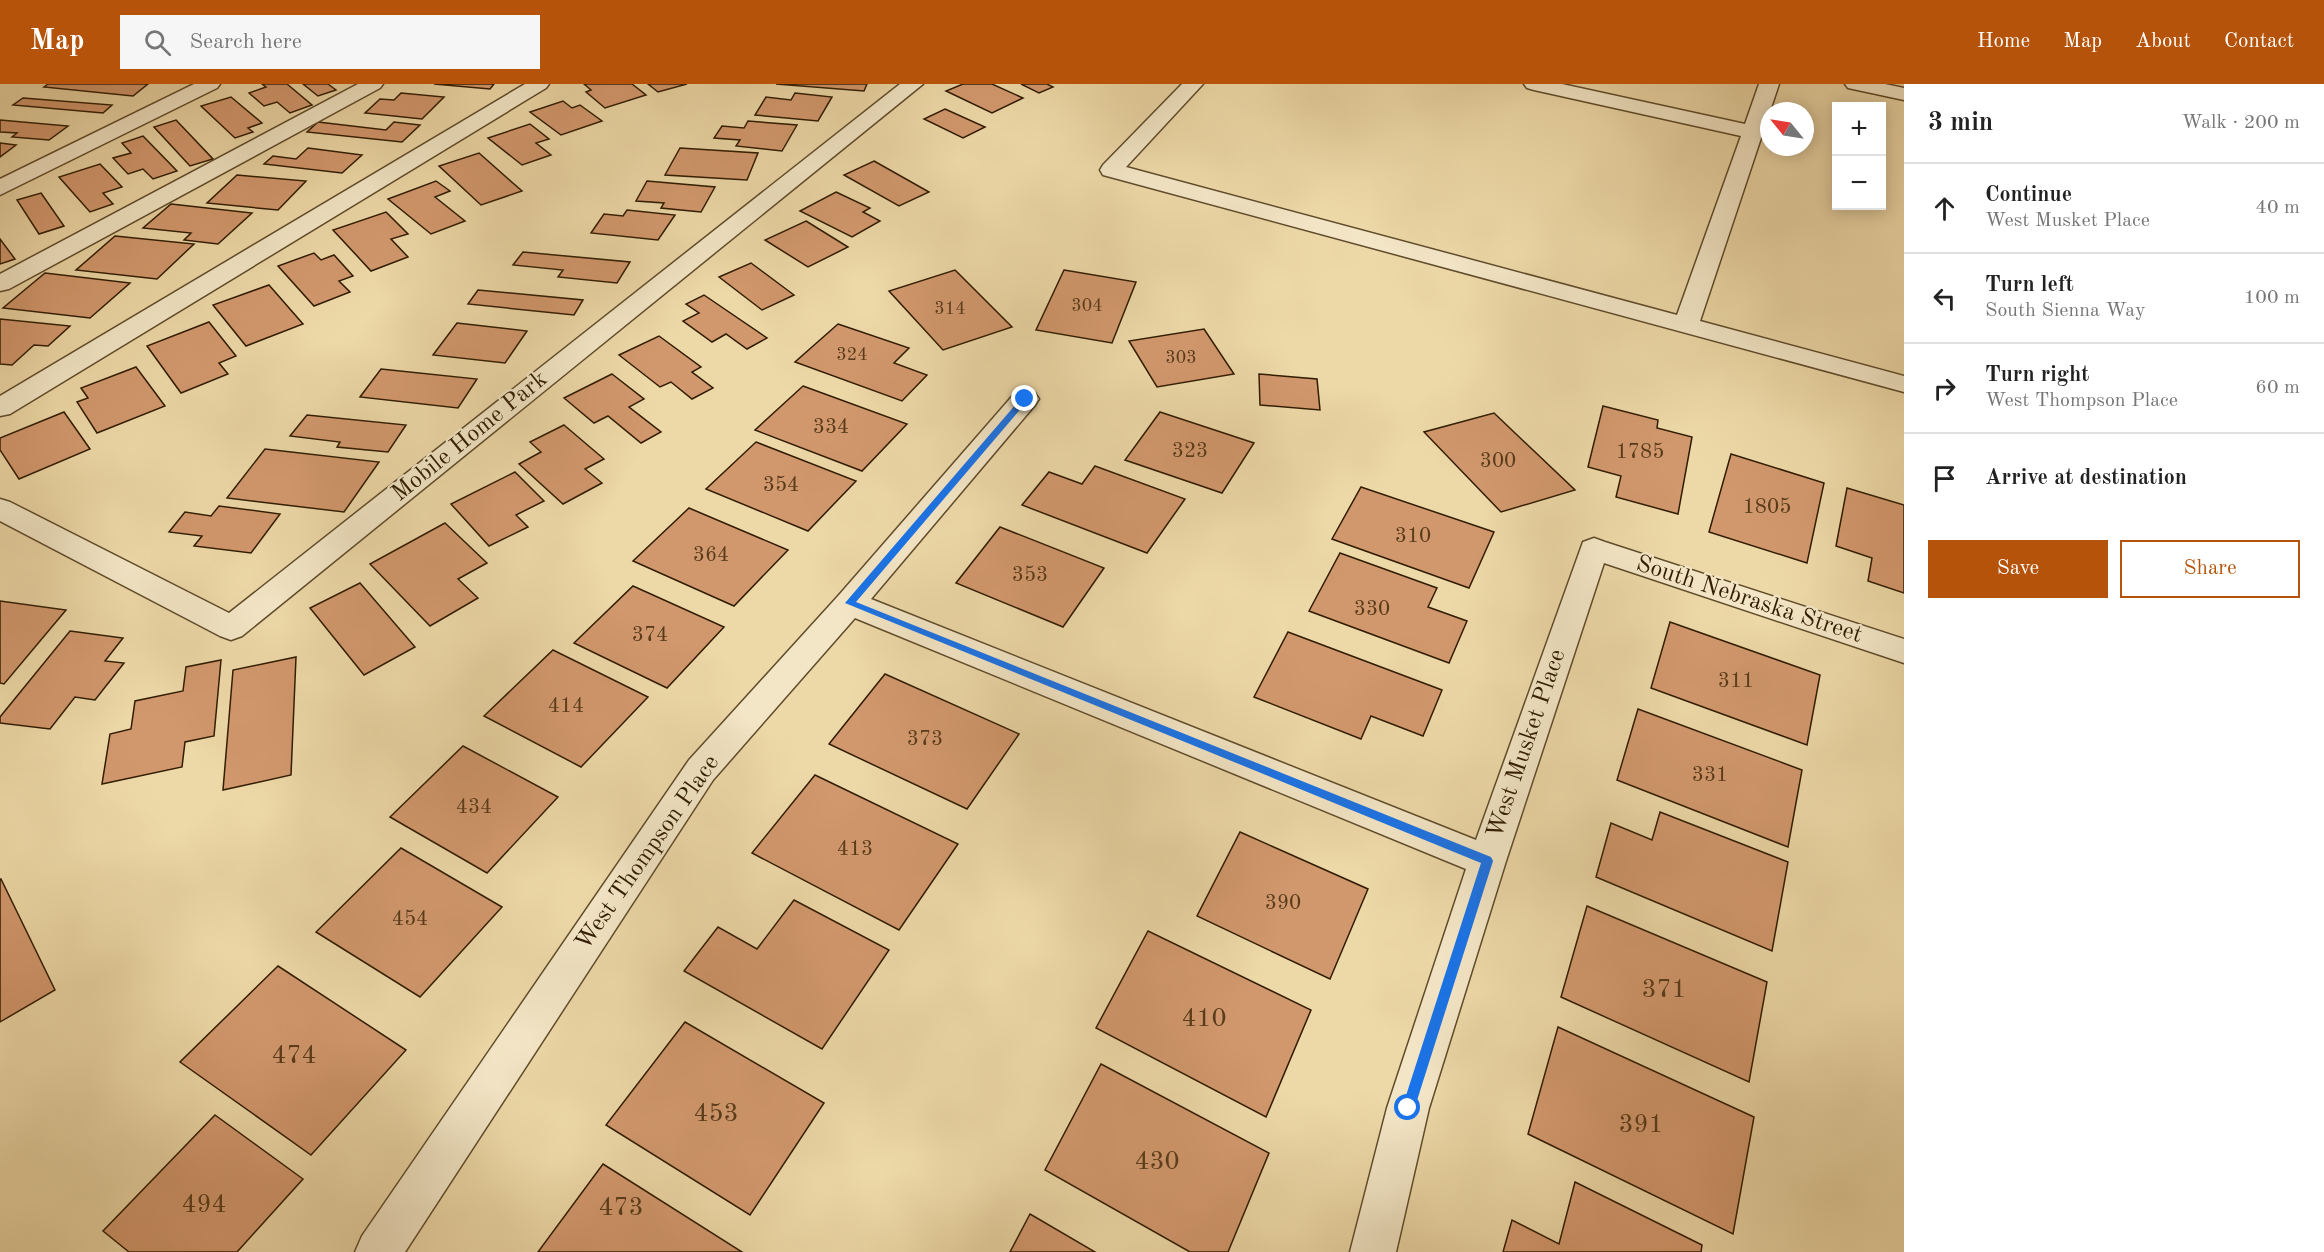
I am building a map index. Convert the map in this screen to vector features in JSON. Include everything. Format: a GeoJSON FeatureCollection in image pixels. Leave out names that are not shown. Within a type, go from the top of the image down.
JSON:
{"type":"FeatureCollection","features":[{"type":"Feature","properties":{"kind":"street"},"geometry":{"type":"LineString","coordinates":[[0,188],[210,84]]}},
{"type":"Feature","properties":{"kind":"street"},"geometry":{"type":"LineString","coordinates":[[0,284],[373,84]]}},
{"type":"Feature","properties":{"kind":"street"},"geometry":{"type":"LineString","coordinates":[[0,408],[539,84]]}},
{"type":"Feature","properties":{"kind":"street","name":"Mobile Home Park"},"geometry":{"type":"LineString","coordinates":[[0,509],[231,628],[913,84]]}},
{"type":"Feature","properties":{"kind":"street"},"geometry":{"type":"LineString","coordinates":[[1193,84],[1111,170],[1904,384]]}},
{"type":"Feature","properties":{"kind":"street"},"geometry":{"type":"LineString","coordinates":[[1534,84],[1752,132]]}},
{"type":"Feature","properties":{"kind":"street"},"geometry":{"type":"LineString","coordinates":[[1686,325],[1768,84]]}},
{"type":"Feature","properties":{"kind":"street"},"geometry":{"type":"LineString","coordinates":[[1855,84],[1904,94]]}},
{"type":"Feature","properties":{"kind":"street","name":"West Thompson Place"},"geometry":{"type":"LineString","coordinates":[[378,1252],[701,770],[850,603],[1025,399]]}},
{"type":"Feature","properties":{"kind":"street","name":"South Nebraska Street"},"geometry":{"type":"LineString","coordinates":[[1594,549],[1904,651]]}},
{"type":"Feature","properties":{"kind":"street","name":"West Musket Place"},"geometry":{"type":"LineString","coordinates":[[1373,1252],[1408,1108],[1487,861],[1594,549]]}},
{"type":"Feature","properties":{"kind":"street"},"geometry":{"type":"LineString","coordinates":[[850,603],[1487,861]]}},
{"type":"Feature","properties":{"kind":"building"},"geometry":{"type":"Polygon","coordinates":[[[48,84],[148,84],[133,96],[44,87],[48,84]]]}},
{"type":"Feature","properties":{"kind":"building"},"geometry":{"type":"Polygon","coordinates":[[[262,84],[287,84],[312,105],[290,113],[277,102],[264,106],[249,93],[266,87],[262,84]]]}},
{"type":"Feature","properties":{"kind":"building"},"geometry":{"type":"Polygon","coordinates":[[[303,84],[328,84],[336,90],[318,96],[303,84]]]}},
{"type":"Feature","properties":{"kind":"building"},"geometry":{"type":"Polygon","coordinates":[[[434,84],[494,84],[490,89],[434,84]]]}},
{"type":"Feature","properties":{"kind":"building"},"geometry":{"type":"Polygon","coordinates":[[[584,84],[632,84],[646,95],[605,108],[586,92],[591,90],[584,84]]]}},
{"type":"Feature","properties":{"kind":"building"},"geometry":{"type":"Polygon","coordinates":[[[648,84],[687,84],[658,92],[648,84]]]}},
{"type":"Feature","properties":{"kind":"building"},"geometry":{"type":"Polygon","coordinates":[[[776,84],[867,84],[864,91],[776,84]]]}},
{"type":"Feature","properties":{"kind":"building"},"geometry":{"type":"Polygon","coordinates":[[[963,84],[992,84],[1023,98],[992,113],[946,91],[963,84]]]}},
{"type":"Feature","properties":{"kind":"building"},"geometry":{"type":"Polygon","coordinates":[[[1021,84],[1047,84],[1053,87],[1039,93],[1021,84]]]}},
{"type":"Feature","properties":{"kind":"building"},"geometry":{"type":"Polygon","coordinates":[[[401,93],[444,97],[422,119],[365,113],[380,99],[394,100],[401,93]]]}},
{"type":"Feature","properties":{"kind":"building"},"geometry":{"type":"Polygon","coordinates":[[[795,93],[832,97],[818,121],[755,115],[766,97],[791,100],[795,93]]]}},
{"type":"Feature","properties":{"kind":"building"},"geometry":{"type":"Polygon","coordinates":[[[231,97],[262,123],[248,128],[253,132],[235,138],[201,106],[231,97]]]}},
{"type":"Feature","properties":{"kind":"building"},"geometry":{"type":"Polygon","coordinates":[[[23,98],[112,105],[103,113],[13,105],[23,98]]]}},
{"type":"Feature","properties":{"kind":"building"},"geometry":{"type":"Polygon","coordinates":[[[563,101],[572,108],[580,105],[602,121],[561,135],[530,112],[563,101]]]}},
{"type":"Feature","properties":{"kind":"building"},"geometry":{"type":"Polygon","coordinates":[[[945,109],[985,127],[963,138],[924,119],[945,109]]]}},
{"type":"Feature","properties":{"kind":"building"},"geometry":{"type":"Polygon","coordinates":[[[0,120],[68,126],[49,140],[12,137],[17,133],[0,132],[0,120]]]}},
{"type":"Feature","properties":{"kind":"building"},"geometry":{"type":"Polygon","coordinates":[[[176,120],[213,159],[190,166],[154,127],[176,120]]]}},
{"type":"Feature","properties":{"kind":"building"},"geometry":{"type":"Polygon","coordinates":[[[748,121],[797,125],[782,151],[736,146],[740,140],[714,138],[722,126],[744,128],[748,121]]]}},
{"type":"Feature","properties":{"kind":"building"},"geometry":{"type":"Polygon","coordinates":[[[318,122],[386,130],[394,122],[420,125],[402,142],[307,132],[318,122]]]}},
{"type":"Feature","properties":{"kind":"building"},"geometry":{"type":"Polygon","coordinates":[[[530,124],[549,139],[536,143],[551,155],[522,165],[488,138],[530,124]]]}},
{"type":"Feature","properties":{"kind":"building"},"geometry":{"type":"Polygon","coordinates":[[[143,136],[177,171],[153,179],[143,169],[128,174],[113,158],[131,153],[122,143],[143,136]]]}},
{"type":"Feature","properties":{"kind":"building"},"geometry":{"type":"Polygon","coordinates":[[[0,143],[16,145],[0,157],[0,143]]]}},
{"type":"Feature","properties":{"kind":"building"},"geometry":{"type":"Polygon","coordinates":[[[308,148],[362,155],[342,173],[264,164],[273,156],[296,159],[308,148]]]}},
{"type":"Feature","properties":{"kind":"building"},"geometry":{"type":"Polygon","coordinates":[[[680,148],[758,153],[747,180],[665,175],[680,148]]]}},
{"type":"Feature","properties":{"kind":"building"},"geometry":{"type":"Polygon","coordinates":[[[479,153],[522,191],[481,205],[439,166],[479,153]]]}},
{"type":"Feature","properties":{"kind":"building"},"geometry":{"type":"Polygon","coordinates":[[[874,161],[929,192],[899,206],[844,175],[874,161]]]}},
{"type":"Feature","properties":{"kind":"building"},"geometry":{"type":"Polygon","coordinates":[[[100,164],[122,187],[103,193],[113,204],[90,212],[59,177],[100,164]]]}},
{"type":"Feature","properties":{"kind":"building"},"geometry":{"type":"Polygon","coordinates":[[[237,175],[306,181],[278,210],[207,203],[237,175]]]}},
{"type":"Feature","properties":{"kind":"building"},"geometry":{"type":"Polygon","coordinates":[[[436,181],[450,191],[435,197],[465,221],[431,234],[388,199],[436,181]]]}},
{"type":"Feature","properties":{"kind":"building"},"geometry":{"type":"Polygon","coordinates":[[[647,181],[715,187],[701,212],[661,208],[664,203],[636,201],[647,181]]]}},
{"type":"Feature","properties":{"kind":"building"},"geometry":{"type":"Polygon","coordinates":[[[836,192],[870,208],[863,212],[880,221],[852,237],[800,211],[836,192]]]}},
{"type":"Feature","properties":{"kind":"building"},"geometry":{"type":"Polygon","coordinates":[[[41,193],[64,226],[39,234],[17,200],[41,193]]]}},
{"type":"Feature","properties":{"kind":"building"},"geometry":{"type":"Polygon","coordinates":[[[171,204],[252,213],[218,244],[184,240],[191,233],[143,228],[171,204]]]}},
{"type":"Feature","properties":{"kind":"building"},"geometry":{"type":"Polygon","coordinates":[[[627,210],[675,215],[658,240],[591,233],[604,214],[623,216],[627,210]]]}},
{"type":"Feature","properties":{"kind":"building"},"geometry":{"type":"Polygon","coordinates":[[[386,212],[408,234],[391,239],[408,257],[371,271],[333,230],[386,212]]]}},
{"type":"Feature","properties":{"kind":"building"},"geometry":{"type":"Polygon","coordinates":[[[806,221],[848,247],[808,267],[765,240],[806,221]]]}},
{"type":"Feature","properties":{"kind":"building"},"geometry":{"type":"Polygon","coordinates":[[[115,236],[194,244],[157,279],[76,270],[115,236]]]}},
{"type":"Feature","properties":{"kind":"building"},"geometry":{"type":"Polygon","coordinates":[[[0,239],[15,259],[0,264],[0,239]]]}},
{"type":"Feature","properties":{"kind":"building"},"geometry":{"type":"Polygon","coordinates":[[[523,252],[630,262],[617,283],[558,277],[563,270],[513,265],[523,252]]]}},
{"type":"Feature","properties":{"kind":"building"},"geometry":{"type":"Polygon","coordinates":[[[314,253],[321,260],[334,255],[353,276],[339,281],[350,292],[314,306],[278,266],[314,253]]]}},
{"type":"Feature","properties":{"kind":"building"},"geometry":{"type":"Polygon","coordinates":[[[751,263],[794,295],[762,310],[719,277],[751,263]]]}},
{"type":"Feature","properties":{"kind":"building"},"geometry":{"type":"Polygon","coordinates":[[[955,270],[1012,327],[943,350],[889,291],[955,270]]]}},
{"type":"Feature","properties":{"kind":"building"},"geometry":{"type":"Polygon","coordinates":[[[1064,270],[1136,282],[1112,343],[1036,330],[1064,270]]]}},
{"type":"Feature","properties":{"kind":"building"},"geometry":{"type":"Polygon","coordinates":[[[45,273],[130,283],[90,318],[3,308],[45,273]]]}},
{"type":"Feature","properties":{"kind":"building"},"geometry":{"type":"Polygon","coordinates":[[[269,285],[303,324],[246,346],[213,305],[269,285]]]}},
{"type":"Feature","properties":{"kind":"building"},"geometry":{"type":"Polygon","coordinates":[[[478,290],[583,300],[574,315],[468,304],[478,290]]]}},
{"type":"Feature","properties":{"kind":"building"},"geometry":{"type":"Polygon","coordinates":[[[704,295],[767,338],[747,349],[726,334],[712,342],[683,321],[699,313],[686,304],[704,295]]]}},
{"type":"Feature","properties":{"kind":"building"},"geometry":{"type":"Polygon","coordinates":[[[0,319],[70,326],[48,346],[34,345],[12,365],[0,364],[0,319]]]}},
{"type":"Feature","properties":{"kind":"building"},"geometry":{"type":"Polygon","coordinates":[[[209,322],[236,356],[219,363],[228,374],[181,393],[147,346],[209,322]]]}},
{"type":"Feature","properties":{"kind":"building"},"geometry":{"type":"Polygon","coordinates":[[[457,323],[527,331],[505,363],[433,355],[457,323]]]}},
{"type":"Feature","properties":{"kind":"building"},"geometry":{"type":"Polygon","coordinates":[[[838,324],[909,348],[894,363],[927,375],[902,401],[795,362],[838,324]]]}},
{"type":"Feature","properties":{"kind":"building"},"geometry":{"type":"Polygon","coordinates":[[[1204,329],[1234,374],[1157,387],[1129,341],[1204,329]]]}},
{"type":"Feature","properties":{"kind":"building"},"geometry":{"type":"Polygon","coordinates":[[[659,336],[701,367],[692,372],[713,388],[692,399],[671,382],[660,387],[619,355],[659,336]]]}},
{"type":"Feature","properties":{"kind":"building"},"geometry":{"type":"Polygon","coordinates":[[[136,367],[165,406],[97,433],[77,402],[88,398],[81,388],[136,367]]]}},
{"type":"Feature","properties":{"kind":"building"},"geometry":{"type":"Polygon","coordinates":[[[381,369],[477,379],[458,408],[360,397],[381,369]]]}},
{"type":"Feature","properties":{"kind":"building"},"geometry":{"type":"Polygon","coordinates":[[[612,374],[644,399],[629,407],[661,432],[641,443],[608,416],[594,423],[564,398],[612,374]]]}},
{"type":"Feature","properties":{"kind":"building"},"geometry":{"type":"Polygon","coordinates":[[[1259,374],[1317,379],[1320,410],[1260,405],[1259,374]]]}},
{"type":"Feature","properties":{"kind":"building"},"geometry":{"type":"Polygon","coordinates":[[[803,386],[907,424],[862,471],[755,430],[803,386]]]}},
{"type":"Feature","properties":{"kind":"building"},"geometry":{"type":"Polygon","coordinates":[[[1603,406],[1658,420],[1657,428],[1692,437],[1678,514],[1616,497],[1621,476],[1588,467],[1603,406]]]}},
{"type":"Feature","properties":{"kind":"building"},"geometry":{"type":"Polygon","coordinates":[[[64,412],[90,449],[19,479],[0,450],[0,438],[64,412]]]}},
{"type":"Feature","properties":{"kind":"building"},"geometry":{"type":"Polygon","coordinates":[[[1160,412],[1254,443],[1222,493],[1125,460],[1160,412]]]}},
{"type":"Feature","properties":{"kind":"building"},"geometry":{"type":"Polygon","coordinates":[[[1494,413],[1575,490],[1501,512],[1424,432],[1494,413]]]}},
{"type":"Feature","properties":{"kind":"building"},"geometry":{"type":"Polygon","coordinates":[[[307,415],[406,425],[388,452],[337,447],[340,442],[290,436],[307,415]]]}},
{"type":"Feature","properties":{"kind":"building"},"geometry":{"type":"Polygon","coordinates":[[[564,425],[604,459],[585,469],[602,483],[563,504],[519,464],[541,452],[530,442],[564,425]]]}},
{"type":"Feature","properties":{"kind":"building"},"geometry":{"type":"Polygon","coordinates":[[[756,442],[856,481],[808,531],[706,489],[756,442]]]}},
{"type":"Feature","properties":{"kind":"building"},"geometry":{"type":"Polygon","coordinates":[[[265,449],[379,462],[344,512],[227,498],[265,449]]]}},
{"type":"Feature","properties":{"kind":"building"},"geometry":{"type":"Polygon","coordinates":[[[1731,454],[1824,483],[1807,563],[1709,532],[1731,454]]]}},
{"type":"Feature","properties":{"kind":"building"},"geometry":{"type":"Polygon","coordinates":[[[1095,466],[1185,499],[1147,553],[1022,505],[1049,472],[1082,484],[1095,466]]]}},
{"type":"Feature","properties":{"kind":"building"},"geometry":{"type":"Polygon","coordinates":[[[515,472],[544,501],[516,515],[528,527],[489,546],[451,504],[515,472]]]}},
{"type":"Feature","properties":{"kind":"building"},"geometry":{"type":"Polygon","coordinates":[[[1361,487],[1494,532],[1469,588],[1332,539],[1361,487]]]}},
{"type":"Feature","properties":{"kind":"building"},"geometry":{"type":"Polygon","coordinates":[[[1847,488],[1904,505],[1904,593],[1868,581],[1872,558],[1836,546],[1847,488]]]}},
{"type":"Feature","properties":{"kind":"building"},"geometry":{"type":"Polygon","coordinates":[[[219,506],[280,514],[251,553],[194,546],[202,536],[169,532],[185,512],[211,516],[219,506]]]}},
{"type":"Feature","properties":{"kind":"building"},"geometry":{"type":"Polygon","coordinates":[[[689,508],[788,550],[734,606],[633,561],[689,508]]]}},
{"type":"Feature","properties":{"kind":"building"},"geometry":{"type":"Polygon","coordinates":[[[445,523],[487,563],[458,579],[478,598],[430,626],[370,564],[445,523]]]}},
{"type":"Feature","properties":{"kind":"building"},"geometry":{"type":"Polygon","coordinates":[[[1000,527],[1104,568],[1063,627],[956,583],[1000,527]]]}},
{"type":"Feature","properties":{"kind":"building"},"geometry":{"type":"Polygon","coordinates":[[[1340,553],[1437,588],[1428,607],[1467,621],[1449,663],[1309,611],[1340,553]]]}},
{"type":"Feature","properties":{"kind":"building"},"geometry":{"type":"Polygon","coordinates":[[[360,583],[415,647],[364,675],[310,608],[360,583]]]}},
{"type":"Feature","properties":{"kind":"building"},"geometry":{"type":"Polygon","coordinates":[[[633,586],[724,627],[667,688],[574,643],[633,586]]]}},
{"type":"Feature","properties":{"kind":"building"},"geometry":{"type":"Polygon","coordinates":[[[0,601],[66,610],[4,684],[0,683],[0,601]]]}},
{"type":"Feature","properties":{"kind":"building"},"geometry":{"type":"Polygon","coordinates":[[[1670,622],[1820,675],[1807,745],[1651,688],[1670,622]]]}},
{"type":"Feature","properties":{"kind":"building"},"geometry":{"type":"Polygon","coordinates":[[[70,631],[123,638],[105,661],[124,663],[95,700],[75,697],[50,729],[0,723],[0,717],[70,631]]]}},
{"type":"Feature","properties":{"kind":"building"},"geometry":{"type":"Polygon","coordinates":[[[1288,632],[1442,690],[1423,736],[1371,716],[1361,739],[1254,697],[1288,632]]]}},
{"type":"Feature","properties":{"kind":"building"},"geometry":{"type":"Polygon","coordinates":[[[553,650],[648,697],[581,767],[484,716],[553,650]]]}},
{"type":"Feature","properties":{"kind":"building"},"geometry":{"type":"Polygon","coordinates":[[[296,657],[291,775],[223,790],[233,670],[296,657]]]}},
{"type":"Feature","properties":{"kind":"building"},"geometry":{"type":"Polygon","coordinates":[[[221,660],[214,736],[185,742],[182,767],[102,784],[110,734],[131,729],[135,701],[183,691],[186,667],[221,660]]]}},
{"type":"Feature","properties":{"kind":"building"},"geometry":{"type":"Polygon","coordinates":[[[885,674],[1019,734],[967,809],[829,744],[885,674]]]}},
{"type":"Feature","properties":{"kind":"building"},"geometry":{"type":"Polygon","coordinates":[[[1638,709],[1802,770],[1788,847],[1617,780],[1638,709]]]}},
{"type":"Feature","properties":{"kind":"building"},"geometry":{"type":"Polygon","coordinates":[[[463,746],[558,797],[487,873],[390,817],[463,746]]]}},
{"type":"Feature","properties":{"kind":"building"},"geometry":{"type":"Polygon","coordinates":[[[815,775],[958,844],[899,930],[752,853],[815,775]]]}},
{"type":"Feature","properties":{"kind":"building"},"geometry":{"type":"Polygon","coordinates":[[[1660,812],[1788,862],[1772,951],[1596,877],[1611,823],[1652,840],[1660,812]]]}},
{"type":"Feature","properties":{"kind":"building"},"geometry":{"type":"Polygon","coordinates":[[[1240,832],[1368,889],[1330,979],[1197,916],[1240,832]]]}},
{"type":"Feature","properties":{"kind":"building"},"geometry":{"type":"Polygon","coordinates":[[[401,848],[502,907],[420,997],[316,932],[401,848]]]}},
{"type":"Feature","properties":{"kind":"building"},"geometry":{"type":"Polygon","coordinates":[[[0,879],[55,990],[0,1022],[0,879]]]}},
{"type":"Feature","properties":{"kind":"building"},"geometry":{"type":"Polygon","coordinates":[[[794,900],[889,950],[822,1049],[684,971],[718,927],[757,949],[794,900]]]}},
{"type":"Feature","properties":{"kind":"building"},"geometry":{"type":"Polygon","coordinates":[[[1587,906],[1767,982],[1749,1082],[1561,997],[1587,906]]]}},
{"type":"Feature","properties":{"kind":"building"},"geometry":{"type":"Polygon","coordinates":[[[1148,931],[1311,1010],[1266,1117],[1096,1028],[1148,931]]]}},
{"type":"Feature","properties":{"kind":"building"},"geometry":{"type":"Polygon","coordinates":[[[278,966],[406,1050],[311,1155],[180,1062],[278,966]]]}},
{"type":"Feature","properties":{"kind":"building"},"geometry":{"type":"Polygon","coordinates":[[[685,1022],[824,1103],[750,1215],[606,1125],[685,1022]]]}},
{"type":"Feature","properties":{"kind":"building"},"geometry":{"type":"Polygon","coordinates":[[[1558,1027],[1754,1117],[1733,1234],[1528,1134],[1558,1027]]]}},
{"type":"Feature","properties":{"kind":"building"},"geometry":{"type":"Polygon","coordinates":[[[1101,1064],[1269,1153],[1228,1252],[1190,1252],[1045,1170],[1101,1064]]]}},
{"type":"Feature","properties":{"kind":"building"},"geometry":{"type":"Polygon","coordinates":[[[215,1115],[303,1179],[237,1252],[129,1252],[103,1231],[215,1115]]]}},
{"type":"Feature","properties":{"kind":"building"},"geometry":{"type":"Polygon","coordinates":[[[603,1164],[742,1252],[538,1252],[603,1164]]]}},
{"type":"Feature","properties":{"kind":"building"},"geometry":{"type":"Polygon","coordinates":[[[1575,1182],[1702,1245],[1701,1252],[1503,1252],[1512,1220],[1559,1244],[1575,1182]]]}},
{"type":"Feature","properties":{"kind":"building"},"geometry":{"type":"Polygon","coordinates":[[[1030,1214],[1095,1252],[1010,1252],[1030,1214]]]}},
{"type":"Feature","properties":{"kind":"route"},"geometry":{"type":"LineString","coordinates":[[1025,399],[850,603],[1487,861],[1408,1108]]}}]}
